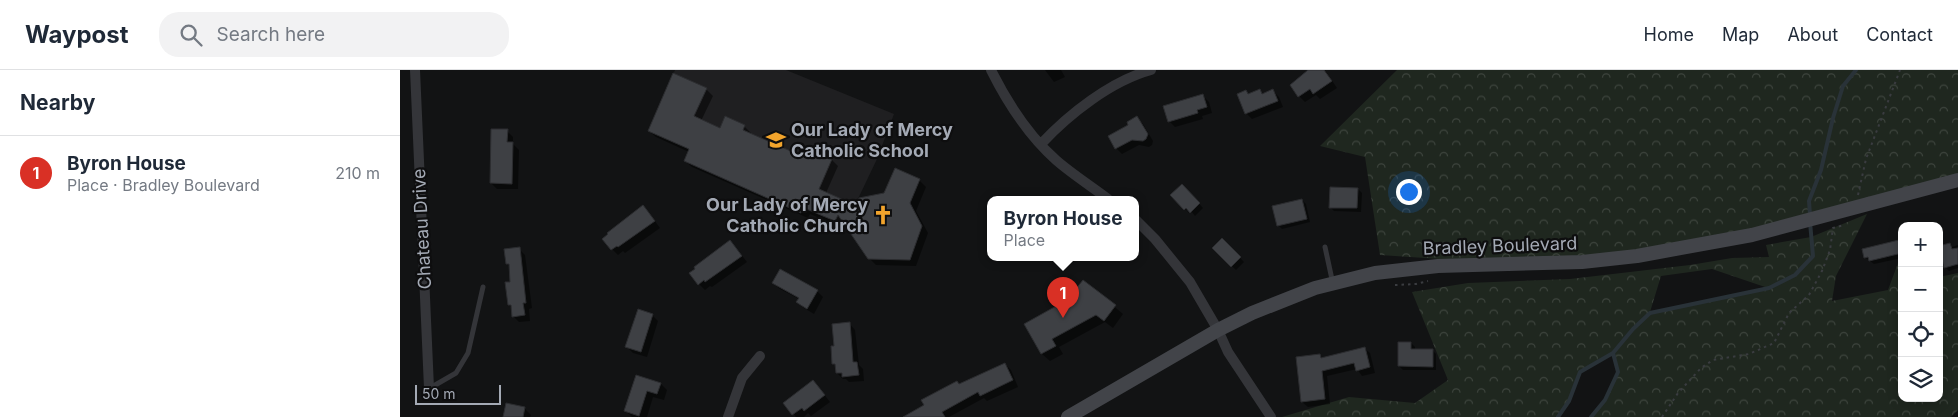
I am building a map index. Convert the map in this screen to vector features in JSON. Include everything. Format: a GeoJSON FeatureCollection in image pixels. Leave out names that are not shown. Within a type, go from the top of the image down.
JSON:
{"type":"FeatureCollection","features":[{"type":"Feature","properties":{"kind":"main road","name":"Bradley Boulevard"},"geometry":{"type":"LineString","coordinates":[[1068,417],[1218,330],[1252,313],[1315,288],[1375,273],[1438,266],[1582,262],[1637,256],[1752,234],[1958,180]]}},
{"type":"Feature","properties":{"kind":"street","name":"Chateau Drive"},"geometry":{"type":"LineString","coordinates":[[415,70],[429,388]]}},
{"type":"Feature","properties":{"kind":"street"},"geometry":{"type":"LineString","coordinates":[[991,70],[1013,109],[1041,144],[1056,160],[1104,196]]}},
{"type":"Feature","properties":{"kind":"street"},"geometry":{"type":"LineString","coordinates":[[1041,144],[1055,129],[1102,92],[1151,70]]}},
{"type":"Feature","properties":{"kind":"street"},"geometry":{"type":"LineString","coordinates":[[1139,223],[1155,239],[1190,282],[1218,330],[1228,352],[1271,417]]}},
{"type":"Feature","properties":{"kind":"street"},"geometry":{"type":"LineString","coordinates":[[728,417],[742,378],[760,356]]}},
{"type":"Feature","properties":{"kind":"lane"},"geometry":{"type":"LineString","coordinates":[[1325,247],[1333,284]]}},
{"type":"Feature","properties":{"kind":"lane"},"geometry":{"type":"LineString","coordinates":[[429,388],[456,373],[468,353],[483,287]]}},
{"type":"Feature","properties":{"kind":"path"},"geometry":{"type":"LineString","coordinates":[[1857,197],[1866,159],[1900,70]]}},
{"type":"Feature","properties":{"kind":"path"},"geometry":{"type":"LineString","coordinates":[[1662,417],[1678,393],[1701,368],[1713,360],[1749,354],[1774,343],[1789,313],[1809,295],[1822,271],[1830,250],[1832,231]]}},
{"type":"Feature","properties":{"kind":"shaded area","name":"Our Lady of Mercy Catholic School"},"geometry":{"type":"Polygon","coordinates":[[[675,70],[786,70],[894,114],[877,159],[845,226],[804,208],[801,213],[684,161],[689,149],[648,131],[675,70]]]}},
{"type":"Feature","properties":{"kind":"green space"},"geometry":{"type":"Polygon","coordinates":[[[1397,70],[1958,70],[1958,175],[1838,213],[1637,256],[1515,264],[1380,255],[1365,157],[1320,146],[1397,70]]]}},
{"type":"Feature","properties":{"kind":"green space"},"geometry":{"type":"Polygon","coordinates":[[[1867,214],[1836,276],[1832,301],[1888,290],[1898,263],[1898,402],[1943,402],[1943,276],[1958,273],[1958,410],[1951,417],[1591,417],[1605,400],[1618,372],[1612,353],[1580,372],[1569,401],[1558,417],[1282,417],[1349,397],[1415,403],[1448,380],[1412,292],[1468,283],[1570,279],[1690,265],[1732,258],[1769,257],[1766,245],[1811,237],[1867,214]],[[1712,269],[1661,276],[1650,312],[1768,288],[1712,269]]]}},
{"type":"Feature","properties":{"kind":"building"},"geometry":{"type":"Polygon","coordinates":[[[1308,70],[1324,70],[1332,81],[1313,94],[1310,89],[1298,97],[1290,85],[1308,70]]]}},
{"type":"Feature","properties":{"kind":"building"},"geometry":{"type":"Polygon","coordinates":[[[673,73],[707,88],[694,116],[720,128],[725,116],[745,125],[743,130],[802,156],[806,147],[832,159],[819,189],[855,205],[859,198],[884,193],[895,168],[920,179],[910,203],[922,226],[910,260],[868,259],[838,215],[835,221],[804,208],[801,213],[684,161],[689,149],[648,131],[673,73]]]}},
{"type":"Feature","properties":{"kind":"building"},"geometry":{"type":"Polygon","coordinates":[[[1260,89],[1262,94],[1273,89],[1278,101],[1245,114],[1237,94],[1246,90],[1248,94],[1260,89]]]}},
{"type":"Feature","properties":{"kind":"building"},"geometry":{"type":"Polygon","coordinates":[[[1203,94],[1207,107],[1197,110],[1198,113],[1168,122],[1163,106],[1203,94]]]}},
{"type":"Feature","properties":{"kind":"building"},"geometry":{"type":"Polygon","coordinates":[[[1137,116],[1148,134],[1146,139],[1143,141],[1132,140],[1115,149],[1108,136],[1128,125],[1127,122],[1137,116]]]}},
{"type":"Feature","properties":{"kind":"building"},"geometry":{"type":"Polygon","coordinates":[[[491,129],[508,129],[507,142],[513,142],[512,184],[490,183],[491,129]]]}},
{"type":"Feature","properties":{"kind":"building"},"geometry":{"type":"Polygon","coordinates":[[[1182,184],[1200,203],[1190,213],[1186,208],[1184,210],[1170,195],[1182,184]]]}},
{"type":"Feature","properties":{"kind":"building"},"geometry":{"type":"Polygon","coordinates":[[[1330,187],[1358,188],[1357,208],[1329,208],[1330,187]]]}},
{"type":"Feature","properties":{"kind":"building"},"geometry":{"type":"Polygon","coordinates":[[[1302,199],[1307,219],[1277,226],[1272,206],[1302,199]]]}},
{"type":"Feature","properties":{"kind":"building"},"geometry":{"type":"Polygon","coordinates":[[[643,205],[655,221],[611,250],[602,239],[643,205]]]}},
{"type":"Feature","properties":{"kind":"building"},"geometry":{"type":"Polygon","coordinates":[[[1222,238],[1241,257],[1231,267],[1212,248],[1222,238]]]}},
{"type":"Feature","properties":{"kind":"building"},"geometry":{"type":"Polygon","coordinates":[[[730,240],[742,256],[698,285],[689,273],[695,269],[694,267],[730,240]]]}},
{"type":"Feature","properties":{"kind":"building"},"geometry":{"type":"Polygon","coordinates":[[[1898,240],[1898,254],[1869,261],[1868,257],[1864,258],[1862,249],[1898,240]]]}},
{"type":"Feature","properties":{"kind":"building"},"geometry":{"type":"Polygon","coordinates":[[[1950,243],[1952,249],[1958,248],[1958,264],[1944,268],[1943,245],[1950,243]]]}},
{"type":"Feature","properties":{"kind":"building"},"geometry":{"type":"Polygon","coordinates":[[[520,247],[526,303],[523,303],[525,315],[512,317],[511,305],[508,305],[505,282],[510,282],[509,264],[506,264],[504,249],[520,247]]]}},
{"type":"Feature","properties":{"kind":"building"},"geometry":{"type":"Polygon","coordinates":[[[780,269],[818,290],[807,309],[796,302],[799,298],[772,283],[780,269]]]}},
{"type":"Feature","properties":{"kind":"building"},"geometry":{"type":"Polygon","coordinates":[[[1083,280],[1116,305],[1104,321],[1096,315],[1052,339],[1056,346],[1041,354],[1024,324],[1067,300],[1083,280]]]}},
{"type":"Feature","properties":{"kind":"building"},"geometry":{"type":"Polygon","coordinates":[[[638,309],[653,314],[641,352],[625,347],[638,309]]]}},
{"type":"Feature","properties":{"kind":"building"},"geometry":{"type":"Polygon","coordinates":[[[850,322],[853,362],[857,362],[859,375],[842,377],[842,373],[836,373],[835,364],[832,364],[831,346],[834,346],[832,324],[850,322]]]}},
{"type":"Feature","properties":{"kind":"building"},"geometry":{"type":"Polygon","coordinates":[[[1398,342],[1411,342],[1411,349],[1433,349],[1433,367],[1398,366],[1398,342]]]}},
{"type":"Feature","properties":{"kind":"building"},"geometry":{"type":"Polygon","coordinates":[[[1365,347],[1370,367],[1356,371],[1354,363],[1322,371],[1325,399],[1301,402],[1296,357],[1320,354],[1321,358],[1365,347]]]}},
{"type":"Feature","properties":{"kind":"building"},"geometry":{"type":"Polygon","coordinates":[[[1005,363],[1013,380],[980,396],[978,392],[942,412],[945,417],[903,417],[924,405],[921,400],[957,381],[959,384],[1005,363]]]}},
{"type":"Feature","properties":{"kind":"building"},"geometry":{"type":"Polygon","coordinates":[[[636,375],[661,383],[657,394],[647,391],[639,416],[624,411],[636,375]]]}},
{"type":"Feature","properties":{"kind":"building"},"geometry":{"type":"Polygon","coordinates":[[[813,380],[825,395],[804,411],[802,408],[792,415],[783,403],[813,380]]]}},
{"type":"Feature","properties":{"kind":"building"},"geometry":{"type":"Polygon","coordinates":[[[506,403],[525,407],[523,417],[503,417],[506,403]]]}},
{"type":"Feature","properties":{"kind":"waterway"},"geometry":{"type":"LineString","coordinates":[[1810,215],[1809,201],[1821,170],[1833,118],[1843,86],[1856,70]]}},
{"type":"Feature","properties":{"kind":"waterway"},"geometry":{"type":"LineString","coordinates":[[1558,417],[1569,401],[1580,372],[1613,353],[1633,329],[1650,313],[1769,288],[1795,275],[1813,256],[1810,222]]}},
{"type":"Feature","properties":{"kind":"waterway"},"geometry":{"type":"LineString","coordinates":[[1591,417],[1605,400],[1618,372],[1613,353]]}},
{"type":"Feature","properties":{"kind":"place","name":"Our Lady of Mercy Catholic School"},"geometry":{"type":"Point","coordinates":[776,140]}},
{"type":"Feature","properties":{"kind":"place","name":"Our Lady of Mercy Catholic Church"},"geometry":{"type":"Point","coordinates":[883,215]}},
{"type":"Feature","properties":{"kind":"place","name":"Byron House"},"geometry":{"type":"Point","coordinates":[1063,318]}}]}
